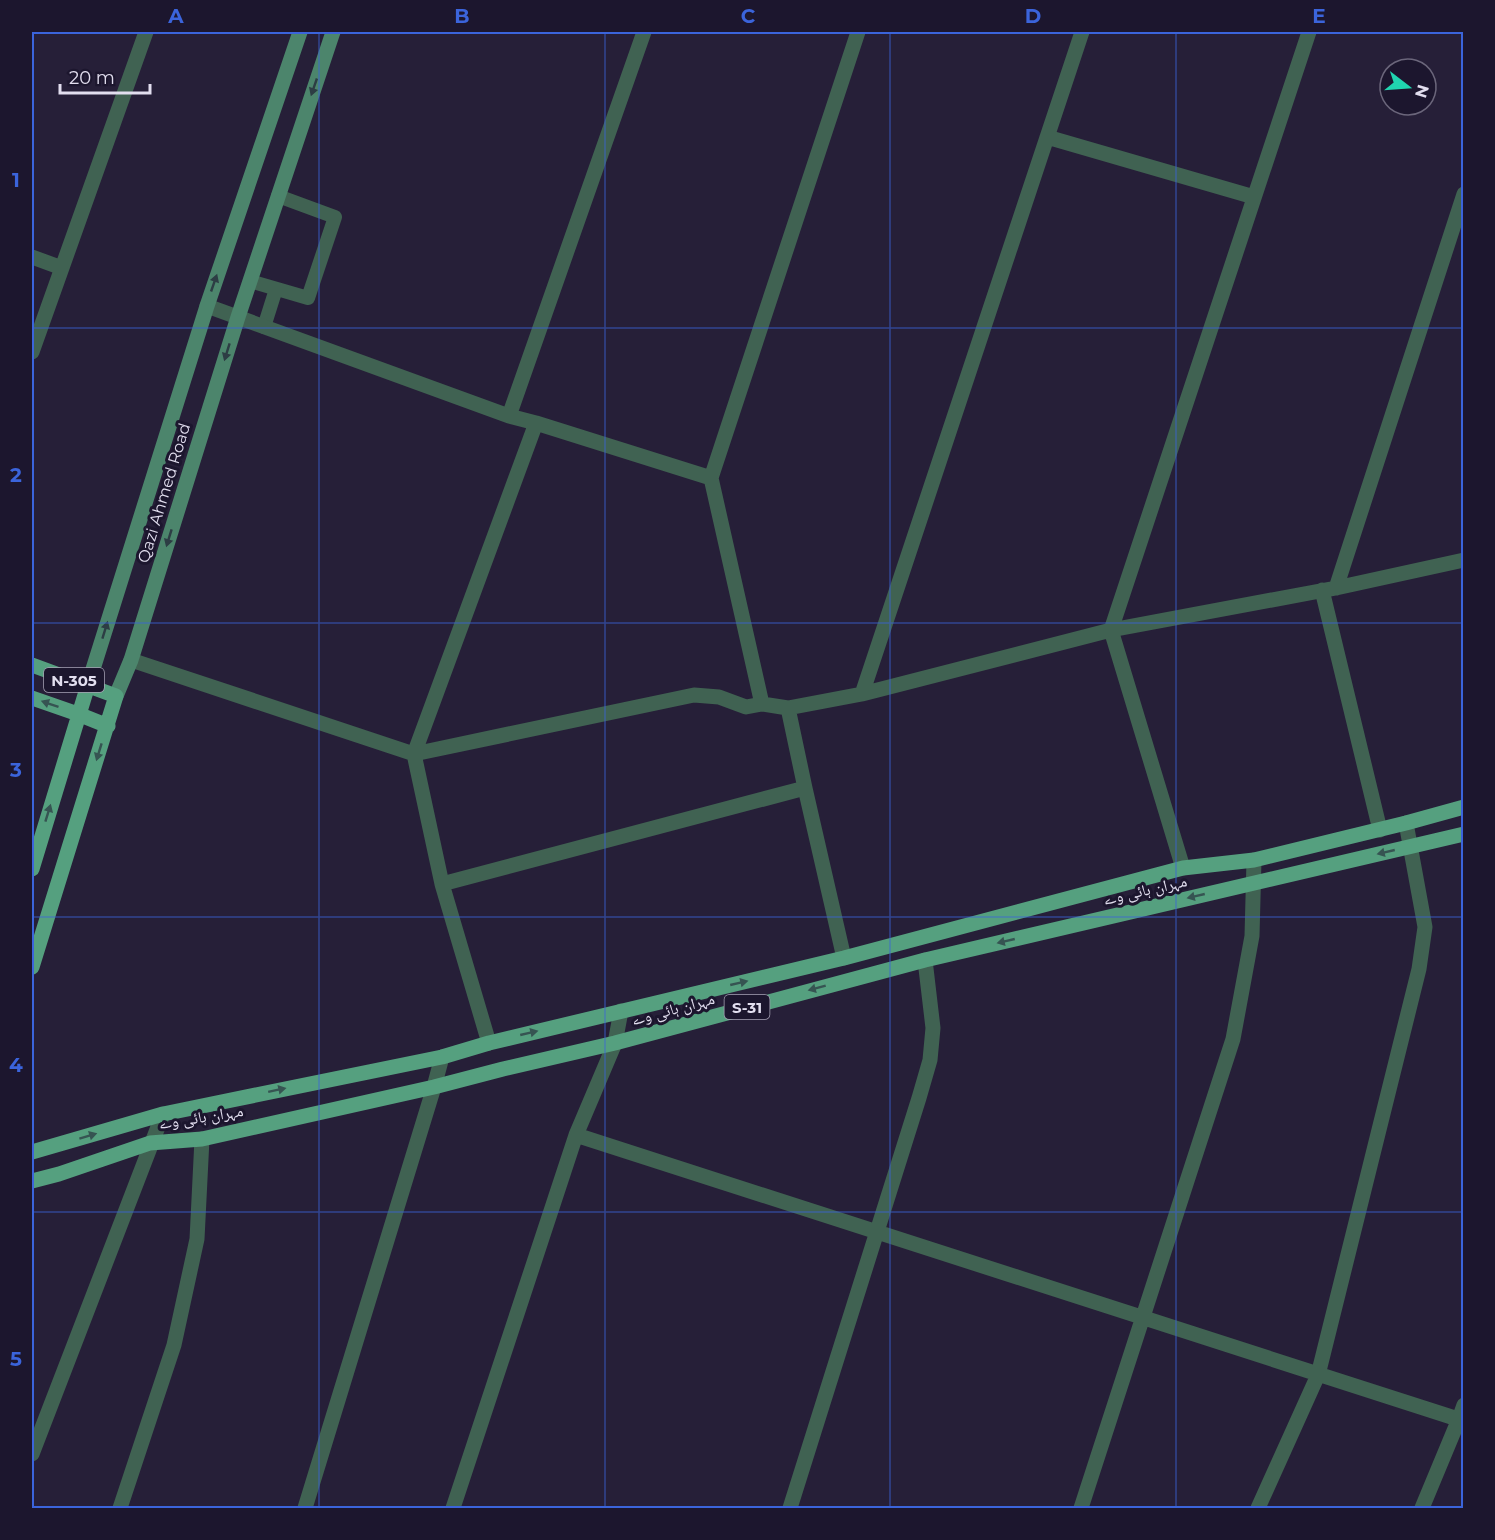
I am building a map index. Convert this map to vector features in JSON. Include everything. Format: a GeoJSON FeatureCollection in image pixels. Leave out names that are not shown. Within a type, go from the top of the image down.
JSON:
{"type":"FeatureCollection","features":[{"type":"Feature","properties":{"kind":"main road","name":"Qazi Ahmed Road"},"geometry":{"type":"LineString","coordinates":[[32,868],[78,714],[207,306],[300,32]]}},
{"type":"Feature","properties":{"kind":"main road","name":"Qazi Ahmed Road"},"geometry":{"type":"LineString","coordinates":[[32,967],[238,317],[333,32]]}},
{"type":"Feature","properties":{"kind":"main road","name":"N-305"},"geometry":{"type":"LineString","coordinates":[[32,665],[116,696]]}},
{"type":"Feature","properties":{"kind":"main road","name":"N-305"},"geometry":{"type":"LineString","coordinates":[[32,698],[108,726]]}},
{"type":"Feature","properties":{"kind":"main road","name":"مہران ہائی وے"},"geometry":{"type":"LineString","coordinates":[[32,1152],[163,1114],[442,1057],[489,1042],[844,958],[1183,868],[1254,860],[1464,807]]}},
{"type":"Feature","properties":{"kind":"main road","name":"مہران ہائی وے"},"geometry":{"type":"LineString","coordinates":[[32,1181],[150,1143],[202,1139],[434,1087],[615,1043],[925,960],[1464,834]]}},
{"type":"Feature","properties":{"kind":"street"},"geometry":{"type":"LineString","coordinates":[[32,352],[146,32]]}},
{"type":"Feature","properties":{"kind":"street"},"geometry":{"type":"LineString","coordinates":[[509,416],[644,32]]}},
{"type":"Feature","properties":{"kind":"street"},"geometry":{"type":"LineString","coordinates":[[762,704],[711,478],[858,32]]}},
{"type":"Feature","properties":{"kind":"street"},"geometry":{"type":"LineString","coordinates":[[862,694],[1082,32]]}},
{"type":"Feature","properties":{"kind":"street"},"geometry":{"type":"LineString","coordinates":[[1183,868],[1111,630],[1309,32]]}},
{"type":"Feature","properties":{"kind":"street"},"geometry":{"type":"LineString","coordinates":[[1047,137],[1254,196]]}},
{"type":"Feature","properties":{"kind":"street"},"geometry":{"type":"LineString","coordinates":[[1380,830],[1329,589],[1464,194]]}},
{"type":"Feature","properties":{"kind":"street"},"geometry":{"type":"LineString","coordinates":[[32,258],[62,268]]}},
{"type":"Feature","properties":{"kind":"street"},"geometry":{"type":"LineString","coordinates":[[207,306],[509,416],[711,478]]}},
{"type":"Feature","properties":{"kind":"street"},"geometry":{"type":"LineString","coordinates":[[489,1042],[442,884],[414,754],[536,423]]}},
{"type":"Feature","properties":{"kind":"street"},"geometry":{"type":"LineString","coordinates":[[131,660],[414,754],[694,695],[719,697],[746,707],[762,704],[788,708],[862,694],[1111,630],[1329,589],[1464,560]]}},
{"type":"Feature","properties":{"kind":"street"},"geometry":{"type":"LineString","coordinates":[[788,708],[844,958]]}},
{"type":"Feature","properties":{"kind":"street"},"geometry":{"type":"LineString","coordinates":[[442,884],[805,788]]}},
{"type":"Feature","properties":{"kind":"street"},"geometry":{"type":"LineString","coordinates":[[1258,1509],[1318,1375],[1419,969],[1425,927],[1406,823]]}},
{"type":"Feature","properties":{"kind":"street"},"geometry":{"type":"LineString","coordinates":[[1081,1509],[1233,1039],[1252,936],[1254,860]]}},
{"type":"Feature","properties":{"kind":"street"},"geometry":{"type":"LineString","coordinates":[[790,1509],[930,1060],[933,1028],[925,960]]}},
{"type":"Feature","properties":{"kind":"street"},"geometry":{"type":"LineString","coordinates":[[453,1509],[576,1135],[615,1043],[621,1011]]}},
{"type":"Feature","properties":{"kind":"street"},"geometry":{"type":"LineString","coordinates":[[305,1509],[442,1057]]}},
{"type":"Feature","properties":{"kind":"street"},"geometry":{"type":"LineString","coordinates":[[33,1444],[163,1114]]}},
{"type":"Feature","properties":{"kind":"street"},"geometry":{"type":"LineString","coordinates":[[576,1135],[1318,1375],[1462,1415],[1422,1509]]}},
{"type":"Feature","properties":{"kind":"street"},"geometry":{"type":"LineString","coordinates":[[120,1509],[174,1345],[197,1239],[202,1139]]}},
{"type":"Feature","properties":{"kind":"lane"},"geometry":{"type":"LineString","coordinates":[[250,282],[308,298],[335,217],[278,196]]}},
{"type":"Feature","properties":{"kind":"lane"},"geometry":{"type":"LineString","coordinates":[[264,327],[276,289]]}}]}
